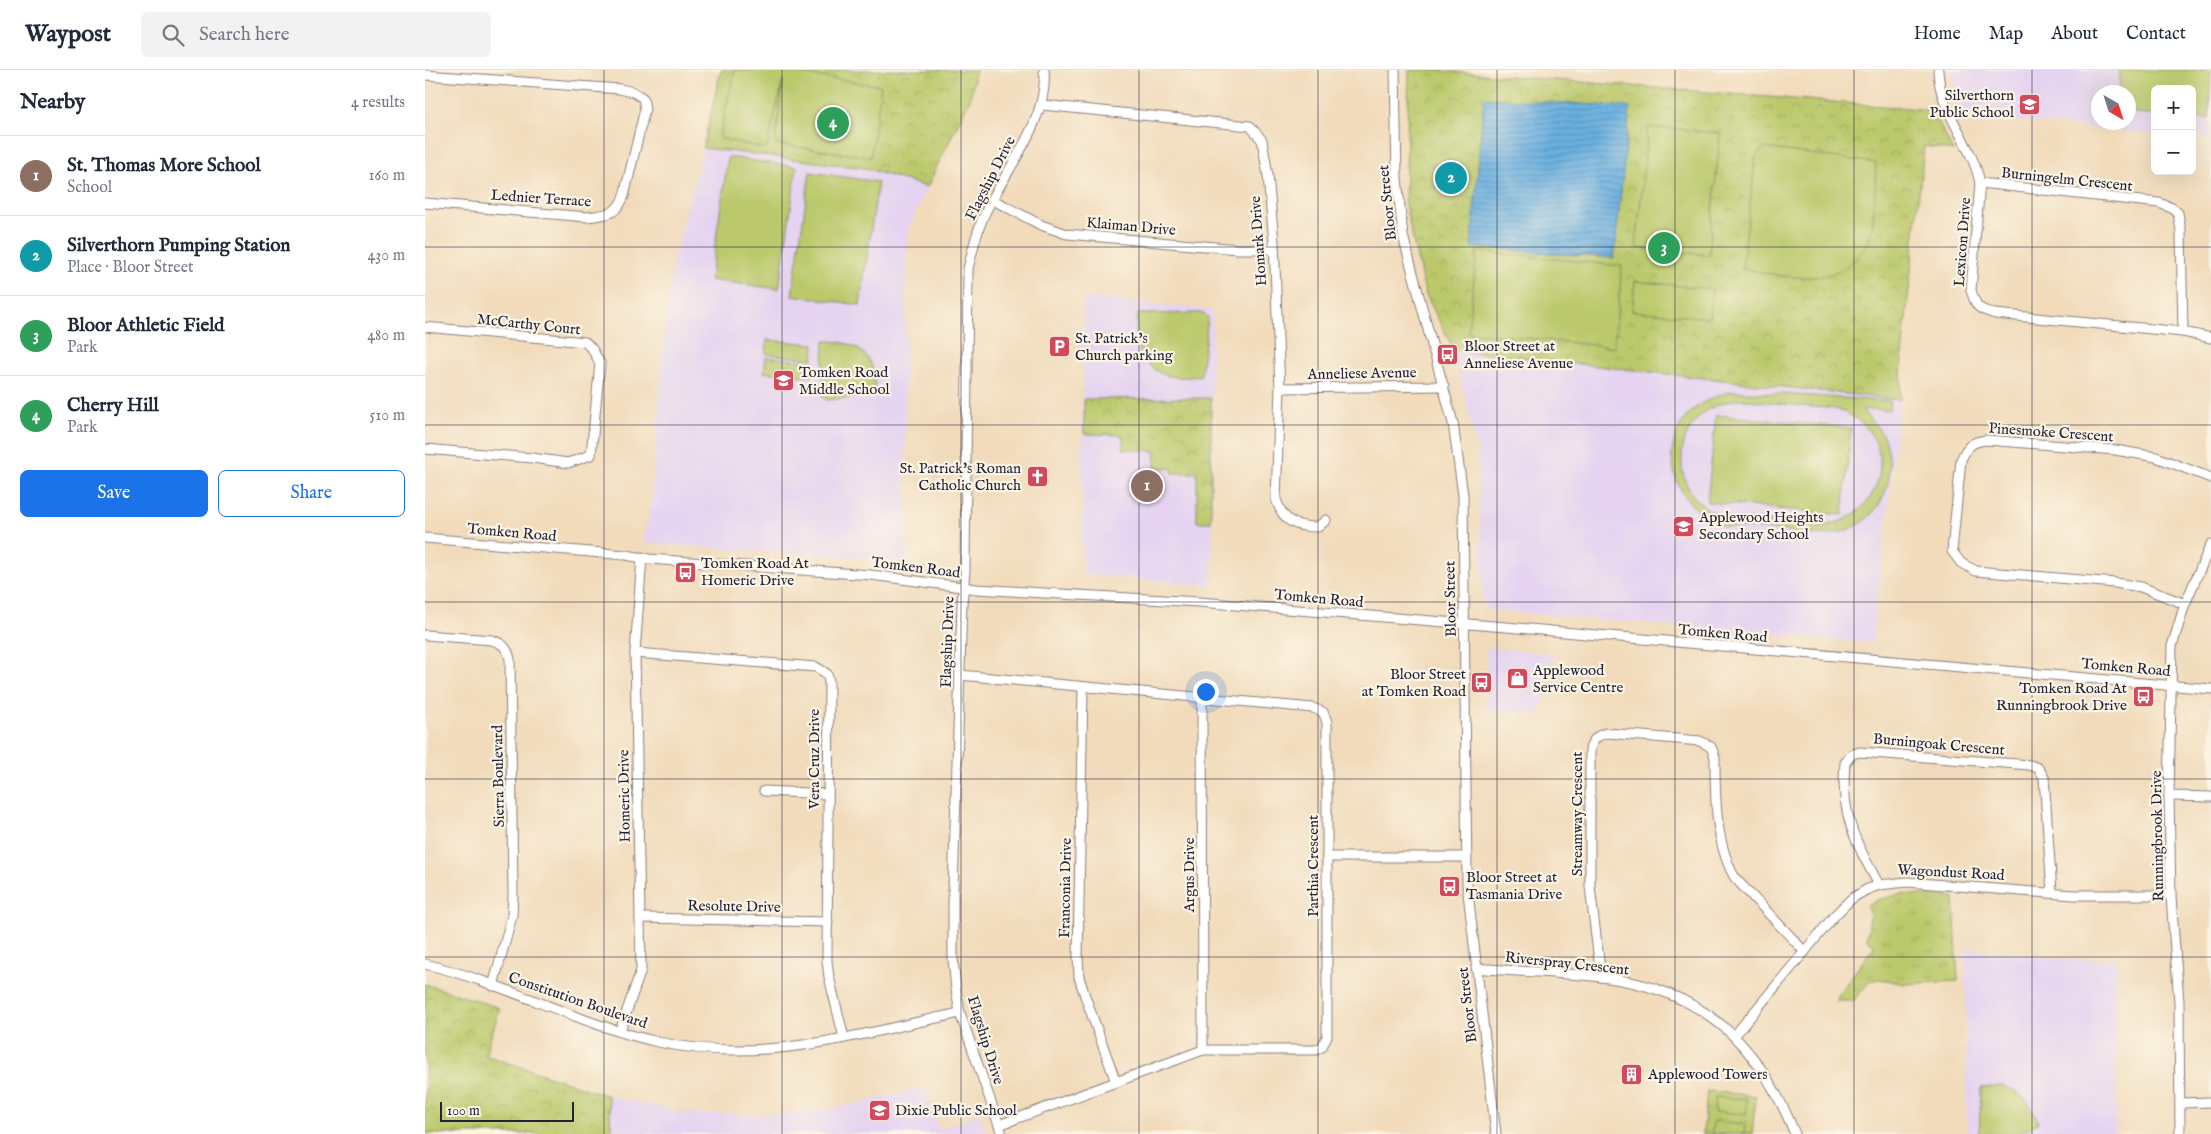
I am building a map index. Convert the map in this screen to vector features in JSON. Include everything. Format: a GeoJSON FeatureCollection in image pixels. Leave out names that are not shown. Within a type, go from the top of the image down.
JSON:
{"type":"FeatureCollection","features":[{"type":"Feature","properties":{"kind":"street","name":"Flagship Drive"},"geometry":{"type":"LineString","coordinates":[[1001,1130],[960,1013],[954,966],[953,900],[967,484],[968,269],[979,227],[1038,116],[1045,91],[1044,70]]}},
{"type":"Feature","properties":{"kind":"street","name":"Bloor Street"},"geometry":{"type":"LineString","coordinates":[[1395,70],[1397,178],[1403,236],[1455,432],[1463,494],[1468,899],[1496,1134]]}},
{"type":"Feature","properties":{"kind":"street","name":"Lexicon Drive"},"geometry":{"type":"LineString","coordinates":[[1938,70],[1945,103],[1978,170],[1980,183],[1971,290],[1974,302],[1980,310],[1995,314],[2183,332],[2211,338]]}},
{"type":"Feature","properties":{"kind":"street","name":"Lednier Terrace"},"geometry":{"type":"LineString","coordinates":[[425,75],[620,89],[633,92],[643,98],[645,109],[624,196],[619,208],[611,214],[587,216],[425,202]]}},
{"type":"Feature","properties":{"kind":"street","name":"Homark Drive"},"geometry":{"type":"LineString","coordinates":[[1042,105],[1250,126],[1262,140],[1268,176],[1274,249],[1280,388],[1276,499],[1279,511],[1287,519],[1301,527],[1318,527],[1327,520]]}},
{"type":"Feature","properties":{"kind":"street","name":"Burningelm Crescent"},"geometry":{"type":"LineString","coordinates":[[1980,183],[2159,203],[2172,208],[2178,213],[2181,231],[2183,332]]}},
{"type":"Feature","properties":{"kind":"street","name":"Klaiman Drive"},"geometry":{"type":"LineString","coordinates":[[993,200],[1041,225],[1067,234],[1238,249],[1274,249]]}},
{"type":"Feature","properties":{"kind":"street","name":"McCarthy Court"},"geometry":{"type":"LineString","coordinates":[[425,327],[585,342],[592,349],[600,363],[593,445],[591,455],[586,458],[568,463],[425,449]]}},
{"type":"Feature","properties":{"kind":"street","name":"Anneliese Avenue"},"geometry":{"type":"LineString","coordinates":[[1280,388],[1444,386]]}},
{"type":"Feature","properties":{"kind":"street","name":"Pinesmoke Crescent"},"geometry":{"type":"LineString","coordinates":[[2185,604],[2141,587],[1976,571],[1961,563],[1952,551],[1961,460],[1967,447],[1976,440],[1987,440],[2115,450],[2156,457],[2211,478]]}},
{"type":"Feature","properties":{"kind":"street","name":"Tomken Road"},"geometry":{"type":"LineString","coordinates":[[425,538],[871,575],[963,586],[1464,623],[2211,689]]}},
{"type":"Feature","properties":{"kind":"street","name":"Runningbrook Drive"},"geometry":{"type":"LineString","coordinates":[[2180,1134],[2179,1002],[2171,895],[2169,796],[2173,646],[2185,604],[2211,544]]}},
{"type":"Feature","properties":{"kind":"street","name":"Homeric Drive"},"geometry":{"type":"LineString","coordinates":[[620,1031],[640,977],[635,653],[642,557]]}},
{"type":"Feature","properties":{"kind":"street","name":"Sierra Boulevard"},"geometry":{"type":"LineString","coordinates":[[425,635],[492,640],[507,648],[510,659],[512,916],[493,986]]}},
{"type":"Feature","properties":{"kind":"street","name":"Vera Cruz Drive"},"geometry":{"type":"LineString","coordinates":[[635,653],[816,667],[827,674],[829,682],[827,961],[829,978],[844,1038]]}},
{"type":"Feature","properties":{"kind":"street","name":"Parthia Crescent"},"geometry":{"type":"LineString","coordinates":[[960,675],[1313,708],[1323,712],[1327,722],[1327,1036],[1322,1047],[1316,1050],[1203,1050],[1116,1082],[1001,1130]]}},
{"type":"Feature","properties":{"kind":"street","name":"Franconia Drive"},"geometry":{"type":"LineString","coordinates":[[1083,687],[1079,977],[1116,1082]]}},
{"type":"Feature","properties":{"kind":"street","name":"Argus Drive"},"geometry":{"type":"LineString","coordinates":[[1202,699],[1203,1050]]}},
{"type":"Feature","properties":{"kind":"street","name":"Streamway Crescent"},"geometry":{"type":"LineString","coordinates":[[1601,977],[1590,887],[1590,750],[1594,739],[1599,735],[1607,734],[1700,741],[1711,747],[1715,757],[1720,839],[1727,863],[1735,878],[1805,952]]}},
{"type":"Feature","properties":{"kind":"street","name":"Burningoak Crescent"},"geometry":{"type":"LineString","coordinates":[[1879,885],[1858,846],[1847,814],[1845,763],[1852,754],[1860,752],[2030,765],[2038,768],[2044,776],[2052,892]]}},
{"type":"Feature","properties":{"kind":"street"},"geometry":{"type":"LineString","coordinates":[[764,792],[827,794]]}},
{"type":"Feature","properties":{"kind":"street"},"geometry":{"type":"LineString","coordinates":[[2169,796],[2211,797]]}},
{"type":"Feature","properties":{"kind":"street"},"geometry":{"type":"LineString","coordinates":[[1327,857],[1467,857]]}},
{"type":"Feature","properties":{"kind":"street","name":"Wagondust Road"},"geometry":{"type":"LineString","coordinates":[[1735,1035],[1844,905],[1853,897],[1879,885],[1907,882],[2073,895],[2171,895]]}},
{"type":"Feature","properties":{"kind":"street","name":"Resolute Drive"},"geometry":{"type":"LineString","coordinates":[[640,918],[827,922]]}},
{"type":"Feature","properties":{"kind":"street","name":"Constitution Boulevard"},"geometry":{"type":"LineString","coordinates":[[425,964],[620,1031],[658,1042],[725,1051],[783,1049],[960,1013]]}},
{"type":"Feature","properties":{"kind":"street","name":"Riverspray Crescent"},"geometry":{"type":"LineString","coordinates":[[1476,968],[1601,977],[1638,984],[1671,995],[1705,1012],[1735,1035],[1775,1090],[1795,1134]]}},
{"type":"Feature","properties":{"kind":"street"},"geometry":{"type":"LineString","coordinates":[[2181,1103],[2211,1102]]}},
{"type":"Feature","properties":{"kind":"shaded area","name":"Silverthorn Public School"},"geometry":{"type":"Polygon","coordinates":[[[1951,70],[2211,70],[2211,139],[2196,137],[2196,85],[2151,85],[2151,134],[2113,130],[2136,130],[2136,85],[2091,85],[2091,128],[1966,116],[1956,93],[1951,70]]]}},
{"type":"Feature","properties":{"kind":"shaded area","name":"Tomken Road Middle School"},"geometry":{"type":"Polygon","coordinates":[[[703,148],[865,168],[927,187],[908,230],[906,255],[905,414],[907,561],[643,543],[651,506],[669,289],[675,255],[703,148]]]}},
{"type":"Feature","properties":{"kind":"shaded area"},"geometry":{"type":"Polygon","coordinates":[[[1083,297],[1212,310],[1212,586],[1082,574],[1083,297]]]}},
{"type":"Feature","properties":{"kind":"shaded area","name":"Applewood Heights Secondary School"},"geometry":{"type":"Polygon","coordinates":[[[1454,350],[1900,400],[1872,643],[1490,610],[1483,603],[1477,448],[1454,350]]]}},
{"type":"Feature","properties":{"kind":"shaded area"},"geometry":{"type":"Polygon","coordinates":[[[1487,648],[1553,654],[1547,688],[1539,714],[1485,709],[1487,648]]]}},
{"type":"Feature","properties":{"kind":"shaded area"},"geometry":{"type":"Polygon","coordinates":[[[1965,948],[2076,960],[2116,959],[2116,1134],[1967,1134],[1965,948]]]}},
{"type":"Feature","properties":{"kind":"shaded area","name":"Dixie Public School"},"geometry":{"type":"Polygon","coordinates":[[[925,1087],[938,1129],[980,1114],[987,1134],[612,1134],[608,1096],[686,1113],[764,1115],[838,1108],[925,1087]]]}},
{"type":"Feature","properties":{"kind":"green space"},"geometry":{"type":"Polygon","coordinates":[[[721,70],[976,70],[970,99],[927,187],[865,168],[703,148],[721,70]]]}},
{"type":"Feature","properties":{"kind":"green space"},"geometry":{"type":"Polygon","coordinates":[[[735,70],[775,70],[881,86],[871,157],[775,144],[783,80],[767,149],[719,138],[735,70]]]}},
{"type":"Feature","properties":{"kind":"green space"},"geometry":{"type":"Polygon","coordinates":[[[1409,70],[1431,70],[1932,110],[1953,151],[1924,146],[1902,356],[1900,400],[1454,350],[1425,293],[1405,204],[1409,70]]]}},
{"type":"Feature","properties":{"kind":"green space"},"geometry":{"type":"Polygon","coordinates":[[[2120,70],[2211,70],[2209,119],[2196,118],[2196,85],[2151,85],[2151,115],[2136,113],[2136,85],[2119,85],[2120,70]]]}},
{"type":"Feature","properties":{"kind":"green space"},"geometry":{"type":"Polygon","coordinates":[[[1648,127],[1720,133],[1709,255],[1636,248],[1648,127]]]}},
{"type":"Feature","properties":{"kind":"green space"},"geometry":{"type":"Polygon","coordinates":[[[1764,148],[1876,163],[1872,230],[1860,254],[1847,266],[1832,274],[1815,277],[1797,277],[1742,269],[1756,155],[1764,148]]]}},
{"type":"Feature","properties":{"kind":"green space"},"geometry":{"type":"Polygon","coordinates":[[[728,157],[797,167],[779,289],[710,280],[728,157]]]}},
{"type":"Feature","properties":{"kind":"green space"},"geometry":{"type":"Polygon","coordinates":[[[810,172],[878,182],[860,305],[792,295],[810,172]]]}},
{"type":"Feature","properties":{"kind":"green space"},"geometry":{"type":"Polygon","coordinates":[[[1477,251],[1622,266],[1614,347],[1468,332],[1477,251]]]}},
{"type":"Feature","properties":{"kind":"green space"},"geometry":{"type":"Polygon","coordinates":[[[1635,281],[1712,289],[1709,318],[1632,311],[1635,281]]]}},
{"type":"Feature","properties":{"kind":"green space"},"geometry":{"type":"Polygon","coordinates":[[[1204,313],[1208,317],[1201,375],[1171,376],[1159,372],[1150,366],[1142,356],[1138,344],[1136,330],[1138,314],[1204,313]]]}},
{"type":"Feature","properties":{"kind":"green space"},"geometry":{"type":"Polygon","coordinates":[[[767,340],[814,344],[813,359],[766,354],[767,340]]]}},
{"type":"Feature","properties":{"kind":"green space"},"geometry":{"type":"Polygon","coordinates":[[[824,341],[848,344],[864,354],[870,362],[873,371],[875,382],[874,395],[827,400],[822,397],[824,341]]]}},
{"type":"Feature","properties":{"kind":"green space"},"geometry":{"type":"Polygon","coordinates":[[[766,357],[813,362],[812,377],[764,372],[766,357]]]}},
{"type":"Feature","properties":{"kind":"green space"},"geometry":{"type":"Polygon","coordinates":[[[1733,391],[1890,401],[1889,410],[1862,409],[1884,438],[1889,458],[1887,488],[1873,513],[1862,523],[1848,530],[1820,535],[1725,526],[1709,520],[1698,512],[1689,502],[1676,479],[1672,454],[1674,442],[1677,431],[1688,415],[1704,402],[1733,391]],[[1740,399],[1721,404],[1705,412],[1687,434],[1682,462],[1689,488],[1697,500],[1717,514],[1735,519],[1812,526],[1827,525],[1848,518],[1863,506],[1874,490],[1879,472],[1879,454],[1873,437],[1860,422],[1834,409],[1740,399]]]}},
{"type":"Feature","properties":{"kind":"green space"},"geometry":{"type":"Polygon","coordinates":[[[1211,398],[1211,522],[1197,522],[1197,473],[1173,473],[1172,468],[1155,468],[1155,451],[1123,449],[1123,435],[1084,434],[1084,399],[1211,398]]]}},
{"type":"Feature","properties":{"kind":"green space"},"geometry":{"type":"Polygon","coordinates":[[[1716,415],[1851,428],[1843,515],[1707,502],[1716,415]]]}},
{"type":"Feature","properties":{"kind":"green space"},"geometry":{"type":"Polygon","coordinates":[[[1901,894],[1954,897],[1958,981],[1905,984],[1880,979],[1870,981],[1853,1001],[1837,1001],[1838,995],[1875,945],[1867,939],[1870,917],[1867,906],[1877,900],[1901,894]]]}},
{"type":"Feature","properties":{"kind":"green space"},"geometry":{"type":"Polygon","coordinates":[[[425,984],[500,1008],[485,1055],[608,1096],[612,1134],[425,1134],[425,984]]]}},
{"type":"Feature","properties":{"kind":"green space"},"geometry":{"type":"Polygon","coordinates":[[[2002,1086],[2021,1095],[2025,1099],[2038,1123],[2018,1134],[1979,1134],[1981,1088],[2002,1086]]]}},
{"type":"Feature","properties":{"kind":"green space"},"geometry":{"type":"Polygon","coordinates":[[[1707,1091],[1756,1096],[1752,1134],[1703,1134],[1707,1091]]]}},
{"type":"Feature","properties":{"kind":"green space"},"geometry":{"type":"Polygon","coordinates":[[[1715,1097],[1747,1100],[1746,1114],[1714,1112],[1715,1097]]]}},
{"type":"Feature","properties":{"kind":"green space"},"geometry":{"type":"Polygon","coordinates":[[[1713,1121],[1745,1124],[1744,1134],[1712,1134],[1713,1121]]]}},
{"type":"Feature","properties":{"kind":"water"},"geometry":{"type":"Polygon","coordinates":[[[1484,98],[1630,107],[1614,258],[1471,247],[1484,98]]]}},
{"type":"Feature","properties":{"kind":"place","name":"Silverthorn Public School"},"geometry":{"type":"Point","coordinates":[2030,104]}},
{"type":"Feature","properties":{"kind":"place","name":"Cherry Hill"},"geometry":{"type":"Point","coordinates":[833,123]}},
{"type":"Feature","properties":{"kind":"place","name":"Silverthorn Pumping Station"},"geometry":{"type":"Point","coordinates":[1451,178]}},
{"type":"Feature","properties":{"kind":"place","name":"Bloor Athletic Field"},"geometry":{"type":"Point","coordinates":[1664,248]}},
{"type":"Feature","properties":{"kind":"place","name":"St. Patrick's Church parking"},"geometry":{"type":"Point","coordinates":[1059,347]}},
{"type":"Feature","properties":{"kind":"place","name":"Bloor Street at Anneliese Avenue"},"geometry":{"type":"Point","coordinates":[1448,355]}},
{"type":"Feature","properties":{"kind":"place","name":"Tomken Road Middle School"},"geometry":{"type":"Point","coordinates":[783,381]}},
{"type":"Feature","properties":{"kind":"place","name":"St. Patrick's Roman Catholic Church"},"geometry":{"type":"Point","coordinates":[1037,477]}},
{"type":"Feature","properties":{"kind":"place","name":"St. Thomas More School"},"geometry":{"type":"Point","coordinates":[1147,486]}},
{"type":"Feature","properties":{"kind":"place","name":"Applewood Heights Secondary School"},"geometry":{"type":"Point","coordinates":[1683,526]}},
{"type":"Feature","properties":{"kind":"place","name":"Tomken Road At Homeric Drive"},"geometry":{"type":"Point","coordinates":[685,572]}},
{"type":"Feature","properties":{"kind":"place","name":"Applewood Service Centre"},"geometry":{"type":"Point","coordinates":[1517,679]}},
{"type":"Feature","properties":{"kind":"place","name":"Bloor Street at Tomken Road"},"geometry":{"type":"Point","coordinates":[1482,683]}},
{"type":"Feature","properties":{"kind":"place","name":"Tomken Road At Runningbrook Drive"},"geometry":{"type":"Point","coordinates":[2143,697]}},
{"type":"Feature","properties":{"kind":"place","name":"Bloor Street at Tasmania Drive"},"geometry":{"type":"Point","coordinates":[1450,886]}},
{"type":"Feature","properties":{"kind":"place","name":"Applewood Towers"},"geometry":{"type":"Point","coordinates":[1632,1074]}},
{"type":"Feature","properties":{"kind":"place","name":"Dixie Public School"},"geometry":{"type":"Point","coordinates":[879,1110]}}]}
